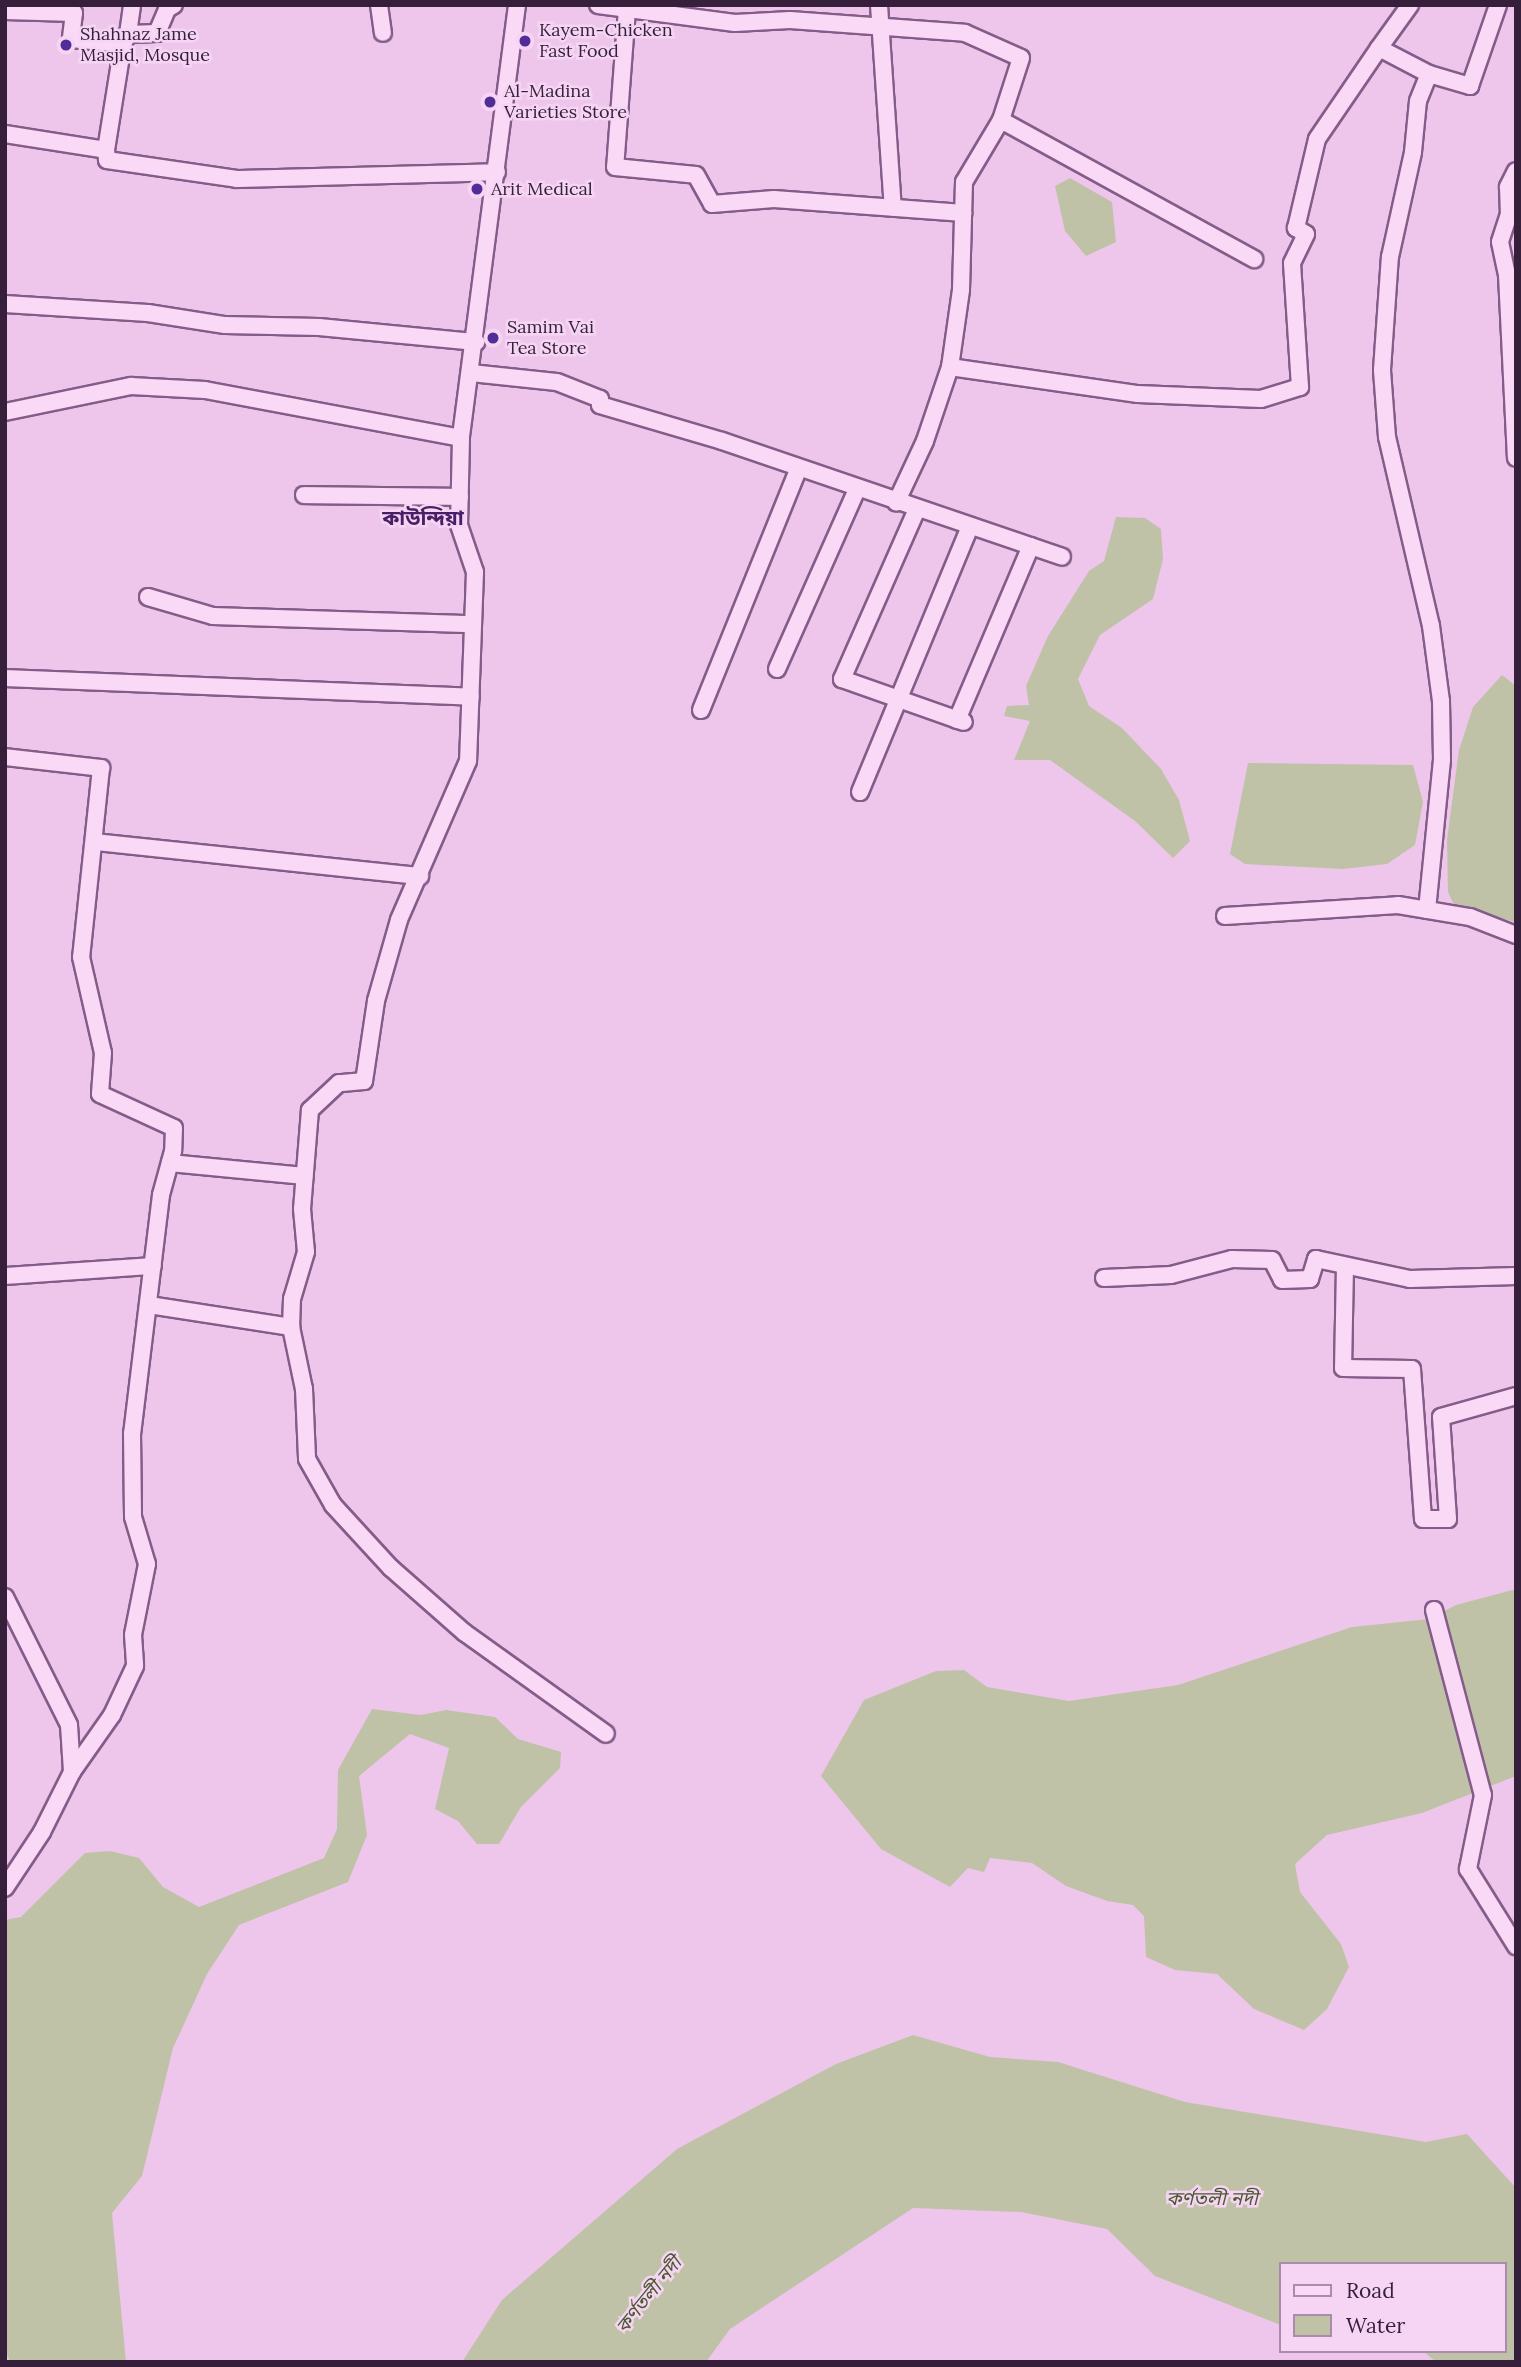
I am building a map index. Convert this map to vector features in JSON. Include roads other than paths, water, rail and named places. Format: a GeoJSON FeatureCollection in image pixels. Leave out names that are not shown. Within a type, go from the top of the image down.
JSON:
{"type":"FeatureCollection","features":[{"type":"Feature","properties":{"kind":"street"},"geometry":{"type":"LineString","coordinates":[[132,5],[106,150],[107,160],[237,179],[497,172]]}},
{"type":"Feature","properties":{"kind":"street"},"geometry":{"type":"LineString","coordinates":[[5,11],[73,9],[71,39],[126,39],[157,33],[167,9],[174,5]]}},
{"type":"Feature","properties":{"kind":"street"},"geometry":{"type":"LineString","coordinates":[[379,5],[383,33]]}},
{"type":"Feature","properties":{"kind":"street"},"geometry":{"type":"LineString","coordinates":[[517,5],[476,342],[461,438],[459,525],[475,572],[468,761],[399,920],[376,1001],[364,1081],[339,1083],[310,1110],[302,1209],[306,1252],[292,1299],[291,1327],[304,1389],[307,1459],[333,1505],[391,1568],[465,1633],[606,1734]]}},
{"type":"Feature","properties":{"kind":"street"},"geometry":{"type":"LineString","coordinates":[[598,5],[735,23],[790,20],[965,33],[1021,58],[1001,120],[964,182],[961,290],[950,367],[925,441],[896,503]]}},
{"type":"Feature","properties":{"kind":"street"},"geometry":{"type":"LineString","coordinates":[[879,5],[893,208]]}},
{"type":"Feature","properties":{"kind":"street"},"geometry":{"type":"LineString","coordinates":[[950,367],[1138,394],[1261,399],[1300,387],[1292,263],[1306,234],[1296,228],[1317,139],[1410,5]]}},
{"type":"Feature","properties":{"kind":"street"},"geometry":{"type":"LineString","coordinates":[[1379,48],[1429,74],[1470,86],[1498,5]]}},
{"type":"Feature","properties":{"kind":"street"},"geometry":{"type":"LineString","coordinates":[[636,9],[615,167],[696,175],[712,204],[774,199],[963,213]]}},
{"type":"Feature","properties":{"kind":"street"},"geometry":{"type":"LineString","coordinates":[[1427,910],[1442,759],[1441,701],[1431,626],[1387,437],[1382,370],[1390,257],[1413,152],[1418,101],[1429,74]]}},
{"type":"Feature","properties":{"kind":"street"},"geometry":{"type":"LineString","coordinates":[[1001,120],[1254,259]]}},
{"type":"Feature","properties":{"kind":"street"},"geometry":{"type":"LineString","coordinates":[[5,134],[106,150]]}},
{"type":"Feature","properties":{"kind":"street"},"geometry":{"type":"LineString","coordinates":[[1516,171],[1508,187],[1509,214],[1500,242],[1507,275],[1516,458]]}},
{"type":"Feature","properties":{"kind":"street"},"geometry":{"type":"LineString","coordinates":[[5,304],[476,342]]}},
{"type":"Feature","properties":{"kind":"street"},"geometry":{"type":"LineString","coordinates":[[471,373],[556,382],[600,398],[600,405],[799,468],[1062,557]]}},
{"type":"Feature","properties":{"kind":"street"},"geometry":{"type":"LineString","coordinates":[[5,412],[131,386],[193,389],[461,438]]}},
{"type":"Feature","properties":{"kind":"street"},"geometry":{"type":"LineString","coordinates":[[701,710],[799,468]]}},
{"type":"Feature","properties":{"kind":"street"},"geometry":{"type":"LineString","coordinates":[[777,669],[857,489]]}},
{"type":"Feature","properties":{"kind":"street"},"geometry":{"type":"LineString","coordinates":[[304,495],[460,497]]}},
{"type":"Feature","properties":{"kind":"street"},"geometry":{"type":"LineString","coordinates":[[917,509],[842,679],[961,721],[1031,546]]}},
{"type":"Feature","properties":{"kind":"street"},"geometry":{"type":"LineString","coordinates":[[860,792],[970,526]]}},
{"type":"Feature","properties":{"kind":"street"},"geometry":{"type":"LineString","coordinates":[[148,597],[213,616],[473,624]]}},
{"type":"Feature","properties":{"kind":"street"},"geometry":{"type":"LineString","coordinates":[[5,678],[471,697]]}},
{"type":"Feature","properties":{"kind":"street"},"geometry":{"type":"LineString","coordinates":[[5,757],[101,768],[81,957],[103,1054],[100,1094],[174,1128],[132,1433],[133,1517],[147,1564],[133,1635],[135,1666],[112,1715],[72,1772],[42,1832],[5,1888]]}},
{"type":"Feature","properties":{"kind":"street"},"geometry":{"type":"LineString","coordinates":[[95,842],[419,876]]}},
{"type":"Feature","properties":{"kind":"street"},"geometry":{"type":"LineString","coordinates":[[1225,916],[1312,907],[1398,905],[1470,917],[1516,935]]}},
{"type":"Feature","properties":{"kind":"street"},"geometry":{"type":"LineString","coordinates":[[170,1163],[304,1176]]}},
{"type":"Feature","properties":{"kind":"street"},"geometry":{"type":"LineString","coordinates":[[1104,1278],[1171,1275],[1232,1259],[1272,1260],[1282,1280],[1310,1279],[1316,1259],[1410,1279],[1516,1276]]}},
{"type":"Feature","properties":{"kind":"street"},"geometry":{"type":"LineString","coordinates":[[5,1276],[153,1266]]}},
{"type":"Feature","properties":{"kind":"street"},"geometry":{"type":"LineString","coordinates":[[1345,1266],[1343,1368],[1412,1369],[1423,1519],[1448,1519],[1441,1417],[1516,1396]]}},
{"type":"Feature","properties":{"kind":"street"},"geometry":{"type":"LineString","coordinates":[[149,1305],[291,1327]]}},
{"type":"Feature","properties":{"kind":"street"},"geometry":{"type":"LineString","coordinates":[[5,1597],[69,1725],[72,1772]]}},
{"type":"Feature","properties":{"kind":"street"},"geometry":{"type":"LineString","coordinates":[[1434,1609],[1483,1795],[1468,1869],[1516,1946]]}},
{"type":"Feature","properties":{"kind":"water"},"geometry":{"type":"Polygon","coordinates":[[[1070,178],[1112,202],[1116,242],[1086,256],[1065,231],[1055,186],[1070,178]]]}},
{"type":"Feature","properties":{"kind":"water"},"geometry":{"type":"Polygon","coordinates":[[[1116,517],[1145,518],[1161,529],[1163,559],[1153,599],[1100,635],[1078,679],[1089,706],[1122,728],[1161,769],[1179,800],[1190,841],[1173,858],[1135,821],[1050,760],[1014,760],[1030,721],[1004,716],[1007,706],[1029,705],[1026,686],[1048,636],[1089,571],[1104,561],[1116,517]]]}},
{"type":"Feature","properties":{"kind":"water"},"geometry":{"type":"Polygon","coordinates":[[[1502,675],[1516,686],[1516,922],[1455,907],[1448,892],[1447,840],[1459,750],[1473,707],[1502,675]]]}},
{"type":"Feature","properties":{"kind":"water"},"geometry":{"type":"Polygon","coordinates":[[[1248,763],[1413,765],[1423,802],[1415,845],[1387,864],[1343,869],[1245,864],[1230,854],[1248,763]]]}},
{"type":"Feature","properties":{"kind":"water"},"geometry":{"type":"Polygon","coordinates":[[[1516,1589],[1516,1776],[1422,1813],[1327,1835],[1295,1864],[1300,1892],[1341,1944],[1349,1967],[1327,2009],[1304,2030],[1254,2009],[1217,1974],[1175,1970],[1146,1957],[1144,1916],[1133,1905],[1107,1901],[1066,1886],[1032,1863],[990,1858],[984,1872],[968,1868],[950,1887],[881,1849],[821,1776],[864,1700],[936,1671],[964,1670],[987,1687],[1069,1701],[1178,1685],[1352,1627],[1429,1619],[1456,1605],[1516,1589]]]}},
{"type":"Feature","properties":{"kind":"water"},"geometry":{"type":"Polygon","coordinates":[[[372,1709],[421,1715],[446,1710],[495,1717],[518,1739],[561,1752],[560,1768],[521,1807],[499,1844],[477,1844],[458,1821],[435,1809],[449,1748],[410,1734],[359,1776],[367,1835],[348,1882],[239,1925],[207,1974],[173,2048],[142,2176],[112,2213],[126,2362],[10,2362],[5,2349],[5,1920],[21,1917],[85,1853],[110,1851],[139,1858],[163,1887],[199,1907],[324,1858],[337,1829],[338,1770],[372,1709]]]}},
{"type":"Feature","properties":{"kind":"water","name":"কর্ণতলী নদী"},"geometry":{"type":"Polygon","coordinates":[[[913,2035],[990,2057],[1058,2062],[1185,2102],[1426,2142],[1467,2134],[1516,2188],[1516,2362],[1436,2362],[1425,2353],[1507,2353],[1507,2262],[1280,2262],[1280,2325],[1155,2276],[1107,2229],[1021,2212],[913,2208],[730,2329],[706,2362],[462,2362],[502,2300],[677,2149],[836,2064],[913,2035]]]}},
{"type":"Feature","properties":{"kind":"place","name":"Kayem-Chicken Fast Food"},"geometry":{"type":"Point","coordinates":[525,41]}},
{"type":"Feature","properties":{"kind":"place","name":"Shahnaz Jame Masjid, Mosque"},"geometry":{"type":"Point","coordinates":[66,45]}},
{"type":"Feature","properties":{"kind":"place","name":"Al-Madina Varieties Store"},"geometry":{"type":"Point","coordinates":[490,102]}},
{"type":"Feature","properties":{"kind":"place","name":"Arit Medical"},"geometry":{"type":"Point","coordinates":[477,189]}},
{"type":"Feature","properties":{"kind":"place","name":"Samim Vai Tea Store"},"geometry":{"type":"Point","coordinates":[493,338]}},
{"type":"Feature","properties":{"kind":"district","name":"কাউন্দিয়া"},"geometry":{"type":"Point","coordinates":[423,518]}}]}
